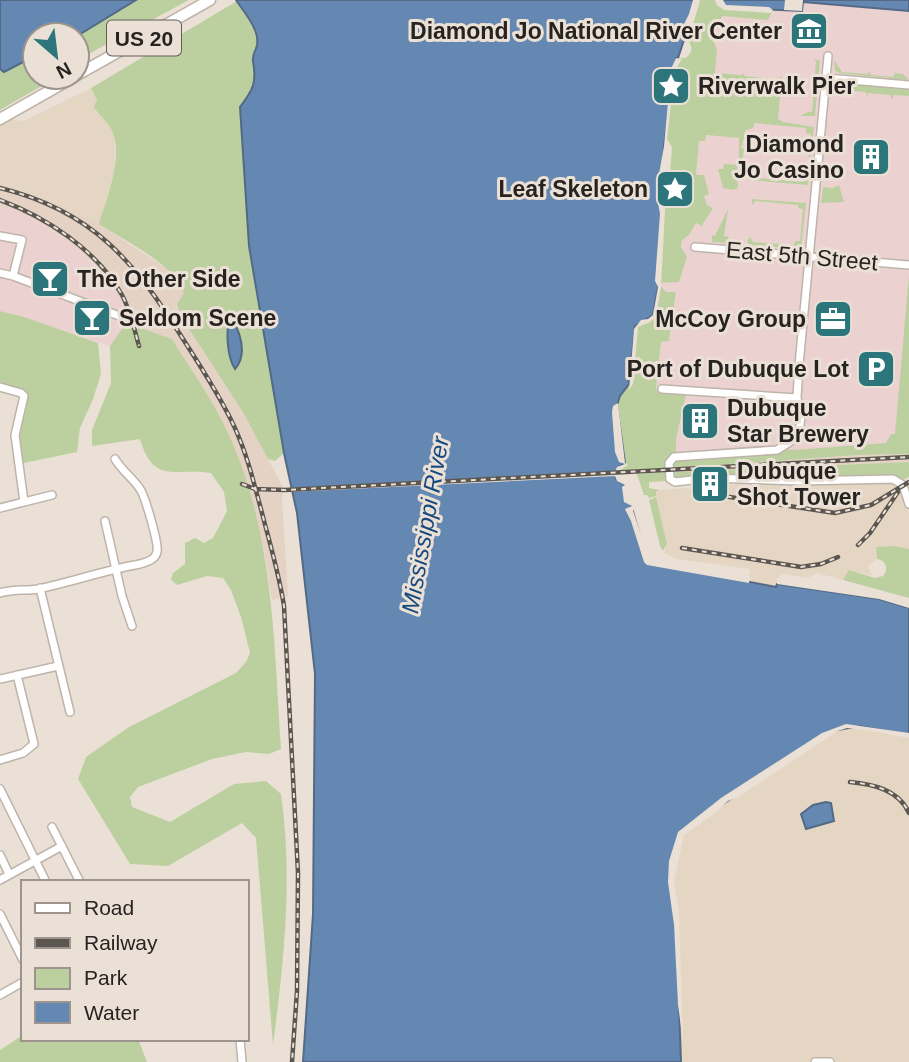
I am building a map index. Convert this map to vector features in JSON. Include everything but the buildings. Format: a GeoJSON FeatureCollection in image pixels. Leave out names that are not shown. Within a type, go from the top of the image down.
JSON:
{"type":"FeatureCollection","features":[{"type":"Feature","properties":{"kind":"highway","name":"US 20"},"geometry":{"type":"LineString","coordinates":[[91,67],[210,0]]}},
{"type":"Feature","properties":{"kind":"highway","name":"US 20"},"geometry":{"type":"LineString","coordinates":[[0,119],[49,91]]}},
{"type":"Feature","properties":{"kind":"street"},"geometry":{"type":"LineString","coordinates":[[828,56],[797,398],[801,417],[799,431],[793,440],[777,450],[672,459],[669,465],[670,479],[673,482],[710,478],[800,481],[893,479],[904,487],[909,503]]}},
{"type":"Feature","properties":{"kind":"street"},"geometry":{"type":"LineString","coordinates":[[827,78],[909,85]]}},
{"type":"Feature","properties":{"kind":"street"},"geometry":{"type":"LineString","coordinates":[[0,236],[22,240],[13,276]]}},
{"type":"Feature","properties":{"kind":"street","name":"East 5th Street"},"geometry":{"type":"LineString","coordinates":[[695,247],[909,265]]}},
{"type":"Feature","properties":{"kind":"street"},"geometry":{"type":"LineString","coordinates":[[0,273],[122,317]]}},
{"type":"Feature","properties":{"kind":"street"},"geometry":{"type":"LineString","coordinates":[[0,387],[21,393],[24,397],[15,435],[24,502]]}},
{"type":"Feature","properties":{"kind":"street"},"geometry":{"type":"LineString","coordinates":[[662,389],[797,398]]}},
{"type":"Feature","properties":{"kind":"street"},"geometry":{"type":"LineString","coordinates":[[0,593],[12,589],[19,591],[40,588],[150,561],[157,552],[142,491],[122,470],[116,459]]}},
{"type":"Feature","properties":{"kind":"street"},"geometry":{"type":"LineString","coordinates":[[0,508],[52,495]]}},
{"type":"Feature","properties":{"kind":"street"},"geometry":{"type":"LineString","coordinates":[[105,521],[122,596],[132,626]]}},
{"type":"Feature","properties":{"kind":"street"},"geometry":{"type":"LineString","coordinates":[[40,588],[70,712]]}},
{"type":"Feature","properties":{"kind":"street"},"geometry":{"type":"LineString","coordinates":[[0,680],[58,666]]}},
{"type":"Feature","properties":{"kind":"street"},"geometry":{"type":"LineString","coordinates":[[0,760],[31,749],[34,744],[17,675]]}},
{"type":"Feature","properties":{"kind":"street"},"geometry":{"type":"LineString","coordinates":[[0,789],[45,880]]}},
{"type":"Feature","properties":{"kind":"street"},"geometry":{"type":"LineString","coordinates":[[52,827],[79,880]]}},
{"type":"Feature","properties":{"kind":"street"},"geometry":{"type":"LineString","coordinates":[[0,880],[62,846]]}},
{"type":"Feature","properties":{"kind":"street"},"geometry":{"type":"LineString","coordinates":[[0,855],[9,874]]}},
{"type":"Feature","properties":{"kind":"street"},"geometry":{"type":"LineString","coordinates":[[0,914],[21,956]]}},
{"type":"Feature","properties":{"kind":"street"},"geometry":{"type":"LineString","coordinates":[[0,995],[21,983]]}},
{"type":"Feature","properties":{"kind":"street"},"geometry":{"type":"LineString","coordinates":[[240,1041],[242,1062]]}},
{"type":"Feature","properties":{"kind":"street"},"geometry":{"type":"LineString","coordinates":[[815,1062],[830,1062]]}},
{"type":"Feature","properties":{"kind":"shaded area"},"geometry":{"type":"Polygon","coordinates":[[[803,2],[909,11],[909,444],[666,462],[676,453],[686,394],[656,391],[661,341],[669,340],[676,292],[666,292],[657,283],[679,282],[687,257],[681,247],[682,240],[689,235],[696,223],[703,226],[712,208],[707,205],[696,175],[699,141],[706,135],[744,138],[746,130],[754,123],[777,125],[780,76],[777,79],[715,73],[717,50],[712,39],[712,27],[721,16],[767,20],[775,9],[802,11],[803,2]]]}},
{"type":"Feature","properties":{"kind":"shaded area"},"geometry":{"type":"Polygon","coordinates":[[[91,88],[115,136],[115,169],[99,224],[58,204],[0,183],[0,123],[7,119],[24,121],[85,91],[91,91],[91,88]]]}},
{"type":"Feature","properties":{"kind":"shaded area"},"geometry":{"type":"Polygon","coordinates":[[[0,183],[58,204],[99,224],[166,268],[181,283],[284,489],[282,496],[288,596],[272,600],[264,551],[229,435],[172,339],[126,323],[130,319],[121,298],[99,268],[50,229],[28,216],[0,205],[0,183]]]}},
{"type":"Feature","properties":{"kind":"shaded area"},"geometry":{"type":"Polygon","coordinates":[[[0,205],[28,216],[69,242],[110,280],[130,319],[110,346],[0,311],[0,205]]]}},
{"type":"Feature","properties":{"kind":"shaded area"},"geometry":{"type":"Polygon","coordinates":[[[909,454],[909,462],[673,472],[673,468],[777,460],[909,454]]]}},
{"type":"Feature","properties":{"kind":"shaded area"},"geometry":{"type":"Polygon","coordinates":[[[740,484],[899,485],[909,512],[909,549],[876,547],[877,559],[868,566],[872,576],[850,570],[843,580],[817,573],[808,578],[782,574],[777,579],[776,587],[749,583],[750,569],[677,559],[664,553],[667,544],[655,494],[659,490],[740,484]]]}},
{"type":"Feature","properties":{"kind":"shaded area"},"geometry":{"type":"Polygon","coordinates":[[[846,725],[909,735],[909,1062],[681,1062],[672,894],[676,852],[686,828],[763,775],[846,725]]]}},
{"type":"Feature","properties":{"kind":"green space"},"geometry":{"type":"Polygon","coordinates":[[[136,0],[189,0],[91,53],[91,27],[136,0]]]}},
{"type":"Feature","properties":{"kind":"green space"},"geometry":{"type":"Polygon","coordinates":[[[697,0],[719,0],[727,7],[773,10],[768,20],[722,16],[713,23],[711,35],[717,50],[715,73],[744,73],[744,76],[776,79],[782,76],[778,119],[814,127],[808,185],[748,180],[748,177],[803,182],[803,177],[807,176],[809,156],[805,154],[809,153],[811,134],[806,133],[806,128],[755,123],[753,128],[746,130],[741,148],[744,149],[741,167],[737,167],[738,188],[733,190],[723,188],[718,169],[723,169],[724,164],[739,165],[739,138],[706,135],[705,141],[699,141],[696,175],[704,175],[709,194],[704,196],[707,205],[713,208],[702,226],[696,223],[689,235],[682,240],[681,247],[687,257],[679,282],[658,283],[666,292],[676,292],[669,341],[661,342],[656,390],[686,394],[676,440],[676,454],[668,458],[667,468],[615,472],[623,457],[617,393],[664,146],[676,58],[686,58],[691,51],[686,34],[697,0]]]}},
{"type":"Feature","properties":{"kind":"green space"},"geometry":{"type":"Polygon","coordinates":[[[237,1],[253,27],[258,45],[253,59],[253,91],[243,167],[256,292],[284,453],[275,461],[268,459],[243,412],[182,318],[177,304],[184,293],[179,283],[160,263],[99,224],[115,167],[116,143],[111,129],[94,107],[97,100],[91,88],[237,1]]]}},
{"type":"Feature","properties":{"kind":"green space"},"geometry":{"type":"Polygon","coordinates":[[[814,60],[820,60],[815,116],[800,116],[812,112],[814,60]]]}},
{"type":"Feature","properties":{"kind":"green space"},"geometry":{"type":"Polygon","coordinates":[[[834,60],[842,72],[868,74],[869,71],[871,75],[893,77],[895,73],[903,74],[909,80],[839,73],[835,70],[834,60]]]}},
{"type":"Feature","properties":{"kind":"green space"},"geometry":{"type":"Polygon","coordinates":[[[21,63],[21,91],[33,91],[0,110],[0,69],[5,72],[21,63]]]}},
{"type":"Feature","properties":{"kind":"green space"},"geometry":{"type":"Polygon","coordinates":[[[840,83],[909,89],[909,96],[893,95],[892,100],[890,95],[868,93],[868,98],[866,92],[844,90],[844,94],[838,97],[832,87],[840,83]]]}},
{"type":"Feature","properties":{"kind":"green space"},"geometry":{"type":"Polygon","coordinates":[[[839,185],[844,202],[821,203],[823,187],[832,188],[839,185]]]}},
{"type":"Feature","properties":{"kind":"green space"},"geometry":{"type":"Polygon","coordinates":[[[752,199],[806,203],[801,249],[748,245],[750,237],[753,242],[794,245],[795,241],[800,241],[803,209],[798,208],[798,205],[756,201],[752,205],[752,199]]]}},
{"type":"Feature","properties":{"kind":"green space"},"geometry":{"type":"Polygon","coordinates":[[[728,209],[724,236],[729,237],[728,243],[712,242],[712,235],[715,236],[728,209]]]}},
{"type":"Feature","properties":{"kind":"green space"},"geometry":{"type":"Polygon","coordinates":[[[909,275],[909,454],[671,468],[674,460],[886,443],[891,434],[895,434],[909,275]]]}},
{"type":"Feature","properties":{"kind":"green space"},"geometry":{"type":"Polygon","coordinates":[[[0,311],[98,343],[101,374],[80,428],[77,452],[14,465],[11,432],[19,396],[0,392],[0,311]]]}},
{"type":"Feature","properties":{"kind":"green space"},"geometry":{"type":"Polygon","coordinates":[[[126,323],[172,339],[223,423],[244,473],[255,511],[269,590],[281,749],[269,754],[246,752],[212,759],[138,787],[130,797],[132,807],[170,822],[234,784],[266,781],[281,794],[285,825],[286,920],[273,1045],[256,838],[242,823],[168,866],[130,864],[78,779],[86,757],[129,727],[236,673],[250,653],[241,617],[231,590],[223,578],[207,576],[177,585],[171,580],[173,573],[185,564],[185,543],[195,538],[204,543],[213,538],[227,511],[224,492],[211,473],[159,469],[146,454],[140,439],[92,446],[92,430],[111,383],[110,346],[126,323]]]}},
{"type":"Feature","properties":{"kind":"green space"},"geometry":{"type":"Polygon","coordinates":[[[909,462],[909,477],[903,480],[891,475],[807,479],[680,479],[676,478],[673,472],[909,462]]]}},
{"type":"Feature","properties":{"kind":"green space"},"geometry":{"type":"Polygon","coordinates":[[[667,472],[667,481],[649,482],[649,488],[659,490],[656,496],[649,498],[644,495],[637,474],[667,472]]]}},
{"type":"Feature","properties":{"kind":"green space"},"geometry":{"type":"Polygon","coordinates":[[[656,497],[667,544],[663,551],[649,500],[656,497]]]}},
{"type":"Feature","properties":{"kind":"green space"},"geometry":{"type":"Polygon","coordinates":[[[876,547],[909,549],[909,598],[843,580],[849,570],[875,578],[883,576],[886,565],[877,559],[876,547]]]}},
{"type":"Feature","properties":{"kind":"green space"},"geometry":{"type":"Polygon","coordinates":[[[21,1036],[21,1041],[139,1041],[147,1062],[0,1062],[0,1050],[21,1036]]]}},
{"type":"Feature","properties":{"kind":"water"},"geometry":{"type":"Polygon","coordinates":[[[0,0],[136,0],[91,27],[91,21],[21,21],[21,63],[4,72],[0,69],[0,0]]]}},
{"type":"Feature","properties":{"kind":"water","name":"Mississippi River"},"geometry":{"type":"Polygon","coordinates":[[[236,0],[697,0],[686,34],[688,40],[684,40],[676,58],[664,146],[658,287],[653,315],[635,326],[629,384],[617,405],[625,463],[620,466],[616,479],[625,485],[648,562],[776,587],[777,584],[879,599],[909,608],[909,735],[859,726],[828,732],[681,833],[671,881],[677,951],[681,1062],[303,1062],[313,914],[315,674],[297,513],[284,453],[249,246],[240,107],[253,86],[253,59],[257,39],[251,21],[236,0]]]}},
{"type":"Feature","properties":{"kind":"water"},"geometry":{"type":"Polygon","coordinates":[[[719,0],[909,0],[909,11],[803,2],[802,11],[731,8],[719,0]]]}},
{"type":"Feature","properties":{"kind":"water"},"geometry":{"type":"Polygon","coordinates":[[[231,316],[240,336],[242,350],[235,369],[228,342],[231,316]]]}},
{"type":"Feature","properties":{"kind":"water"},"geometry":{"type":"Polygon","coordinates":[[[831,803],[834,821],[806,829],[801,814],[813,805],[831,803]]]}},
{"type":"Feature","properties":{"kind":"pier"},"geometry":{"type":"Polygon","coordinates":[[[693,0],[700,0],[693,25],[683,26],[689,14],[693,0]]]}},
{"type":"Feature","properties":{"kind":"pier"},"geometry":{"type":"Polygon","coordinates":[[[715,0],[723,0],[726,5],[769,7],[773,10],[771,13],[724,10],[715,0]]]}},
{"type":"Feature","properties":{"kind":"pier"},"geometry":{"type":"Polygon","coordinates":[[[785,0],[803,0],[802,11],[784,10],[785,0]]]}},
{"type":"Feature","properties":{"kind":"pier"},"geometry":{"type":"Polygon","coordinates":[[[676,58],[682,59],[675,70],[667,139],[672,147],[669,188],[666,191],[661,287],[656,316],[638,327],[633,384],[629,390],[634,329],[641,320],[653,315],[658,287],[655,281],[660,214],[656,191],[664,146],[671,69],[676,58]]]}},
{"type":"Feature","properties":{"kind":"pier"},"geometry":{"type":"Polygon","coordinates":[[[618,403],[625,463],[628,465],[620,470],[619,478],[631,484],[633,502],[636,505],[633,511],[650,560],[750,576],[749,583],[647,565],[625,509],[632,506],[624,502],[622,487],[625,485],[617,481],[615,476],[289,492],[288,488],[615,472],[617,467],[625,464],[619,462],[615,452],[612,412],[613,406],[618,403]]]}},
{"type":"Feature","properties":{"kind":"pier"},"geometry":{"type":"Polygon","coordinates":[[[777,580],[879,596],[909,604],[909,608],[879,599],[777,584],[777,580]]]}},
{"type":"Feature","properties":{"kind":"pier"},"geometry":{"type":"Polygon","coordinates":[[[846,724],[909,733],[909,738],[859,729],[847,728],[838,731],[728,801],[684,835],[674,881],[679,914],[683,1042],[668,882],[669,861],[678,832],[721,798],[822,733],[846,724]]]}},
{"type":"Feature","properties":{"kind":"railway"},"geometry":{"type":"LineString","coordinates":[[0,188],[61,210],[108,243],[129,263],[165,311],[210,382],[234,426],[246,458],[284,606],[298,873],[297,991],[292,1062]]}},
{"type":"Feature","properties":{"kind":"railway"},"geometry":{"type":"LineString","coordinates":[[0,200],[52,226],[69,237],[99,264],[125,301],[139,346]]}},
{"type":"Feature","properties":{"kind":"railway"},"geometry":{"type":"LineString","coordinates":[[242,484],[255,489],[285,490],[909,457]]}},
{"type":"Feature","properties":{"kind":"railway"},"geometry":{"type":"LineString","coordinates":[[697,492],[835,513],[871,505],[909,482]]}},
{"type":"Feature","properties":{"kind":"railway"},"geometry":{"type":"LineString","coordinates":[[858,545],[870,533],[898,492]]}},
{"type":"Feature","properties":{"kind":"railway"},"geometry":{"type":"LineString","coordinates":[[682,548],[801,567],[821,564],[838,557]]}},
{"type":"Feature","properties":{"kind":"railway"},"geometry":{"type":"LineString","coordinates":[[850,782],[868,784],[892,794],[905,805],[909,813]]}},
{"type":"Feature","properties":{"kind":"place","name":"Diamond Jo National River Center"},"geometry":{"type":"Point","coordinates":[809,31]}},
{"type":"Feature","properties":{"kind":"place","name":"Riverwalk Pier"},"geometry":{"type":"Point","coordinates":[671,86]}},
{"type":"Feature","properties":{"kind":"place","name":"Diamond Jo Casino"},"geometry":{"type":"Point","coordinates":[871,157]}},
{"type":"Feature","properties":{"kind":"place","name":"Leaf Skeleton"},"geometry":{"type":"Point","coordinates":[675,189]}},
{"type":"Feature","properties":{"kind":"place","name":"The Other Side"},"geometry":{"type":"Point","coordinates":[50,279]}},
{"type":"Feature","properties":{"kind":"place","name":"Seldom Scene"},"geometry":{"type":"Point","coordinates":[92,318]}},
{"type":"Feature","properties":{"kind":"place","name":"McCoy Group"},"geometry":{"type":"Point","coordinates":[833,319]}},
{"type":"Feature","properties":{"kind":"place","name":"Port of Dubuque Lot"},"geometry":{"type":"Point","coordinates":[876,369]}},
{"type":"Feature","properties":{"kind":"place","name":"Dubuque Star Brewery"},"geometry":{"type":"Point","coordinates":[700,421]}},
{"type":"Feature","properties":{"kind":"place","name":"Dubuque Shot Tower"},"geometry":{"type":"Point","coordinates":[710,484]}}]}
